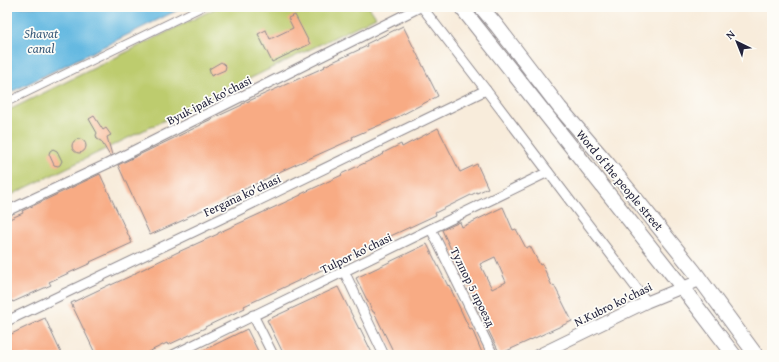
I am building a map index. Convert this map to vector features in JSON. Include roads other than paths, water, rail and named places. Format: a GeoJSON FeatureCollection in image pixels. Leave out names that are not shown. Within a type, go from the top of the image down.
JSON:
{"type":"FeatureCollection","features":[{"type":"Feature","properties":{"kind":"main road","name":"Word of the people street"},"geometry":{"type":"LineString","coordinates":[[461,7],[734,355]]}},
{"type":"Feature","properties":{"kind":"main road","name":"Word of the people street"},"geometry":{"type":"LineString","coordinates":[[481,7],[560,108],[608,164],[701,280],[756,355]]}},
{"type":"Feature","properties":{"kind":"street"},"geometry":{"type":"LineString","coordinates":[[7,102],[202,7]]}},
{"type":"Feature","properties":{"kind":"street"},"geometry":{"type":"LineString","coordinates":[[421,7],[647,302]]}},
{"type":"Feature","properties":{"kind":"street","name":"Byuk ipak ko'chasi"},"geometry":{"type":"LineString","coordinates":[[7,211],[107,164],[421,7]]}},
{"type":"Feature","properties":{"kind":"street","name":"Fergana ko'chasi"},"geometry":{"type":"LineString","coordinates":[[7,321],[486,90]]}},
{"type":"Feature","properties":{"kind":"street","name":"Tulpor ko'chasi"},"geometry":{"type":"LineString","coordinates":[[173,355],[548,172]]}},
{"type":"Feature","properties":{"kind":"street","name":"Тулпор 5 проезд"},"geometry":{"type":"LineString","coordinates":[[431,229],[493,355]]}},
{"type":"Feature","properties":{"kind":"street"},"geometry":{"type":"LineString","coordinates":[[344,271],[384,355]]}},
{"type":"Feature","properties":{"kind":"street","name":"N.Kubro ko'chasi"},"geometry":{"type":"LineString","coordinates":[[538,355],[647,302],[701,280]]}},
{"type":"Feature","properties":{"kind":"street"},"geometry":{"type":"LineString","coordinates":[[253,315],[273,355]]}},
{"type":"Feature","properties":{"kind":"water","name":"Shavat canal"},"geometry":{"type":"Polygon","coordinates":[[[7,7],[184,7],[7,94],[7,7]]]}}]}
